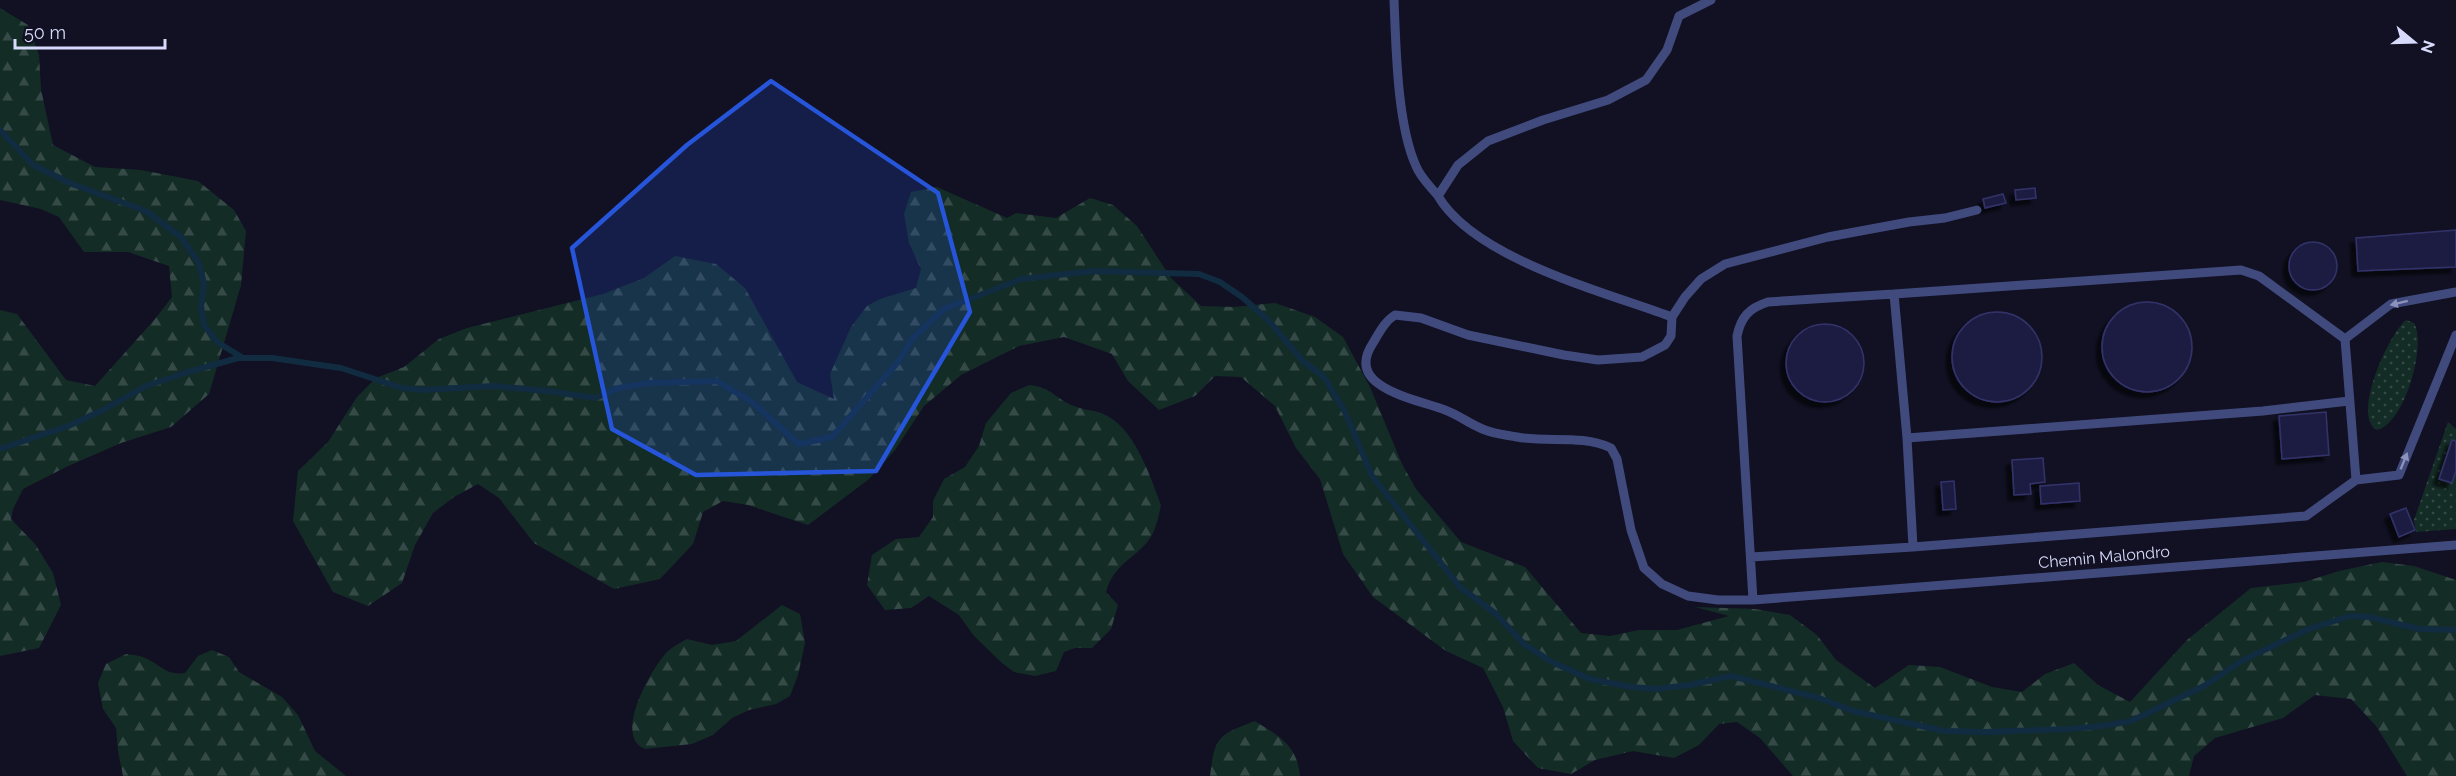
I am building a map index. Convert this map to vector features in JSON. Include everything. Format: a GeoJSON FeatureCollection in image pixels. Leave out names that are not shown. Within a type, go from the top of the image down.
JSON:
{"type":"FeatureCollection","features":[{"type":"Feature","properties":{"kind":"lane"},"geometry":{"type":"LineString","coordinates":[[1394,0],[1396,57],[1405,130],[1416,167],[1446,210],[1459,222],[1508,254],[1540,270],[1672,317],[1701,279],[1725,264],[1828,237],[1909,222],[1945,218],[1977,210]]}},
{"type":"Feature","properties":{"kind":"lane"},"geometry":{"type":"LineString","coordinates":[[1438,196],[1458,165],[1488,141],[1543,120],[1608,100],[1646,80],[1667,50],[1679,16],[1711,0]]}},
{"type":"Feature","properties":{"kind":"lane"},"geometry":{"type":"LineString","coordinates":[[1754,600],[1737,336],[1743,317],[1750,310],[1768,302],[2241,270],[2259,276],[2345,339]]}},
{"type":"Feature","properties":{"kind":"lane"},"geometry":{"type":"LineString","coordinates":[[2345,339],[2391,304],[2456,292]]}},
{"type":"Feature","properties":{"kind":"lane"},"geometry":{"type":"LineString","coordinates":[[1894,294],[1907,438],[1913,547]]}},
{"type":"Feature","properties":{"kind":"lane","name":"Chemin Malondro"},"geometry":{"type":"LineString","coordinates":[[1672,317],[1671,336],[1658,351],[1642,357],[1623,360],[1598,360],[1479,337],[1421,318],[1395,315],[1389,319],[1369,349],[1365,364],[1371,376],[1385,390],[1447,411],[1486,430],[1520,438],[1584,440],[1611,448],[1617,459],[1631,530],[1644,568],[1662,584],[1688,596],[1718,600],[1754,600],[2456,545]]}},
{"type":"Feature","properties":{"kind":"lane"},"geometry":{"type":"LineString","coordinates":[[1751,557],[1913,547],[2306,516],[2356,480],[2399,475],[2456,335]]}},
{"type":"Feature","properties":{"kind":"lane"},"geometry":{"type":"LineString","coordinates":[[2345,339],[2356,480]]}},
{"type":"Feature","properties":{"kind":"lane"},"geometry":{"type":"LineString","coordinates":[[1907,438],[2263,411],[2349,401]]}},
{"type":"Feature","properties":{"kind":"highlighted area"},"geometry":{"type":"Polygon","coordinates":[[[771,81],[938,193],[970,312],[876,471],[696,475],[612,429],[572,248],[687,145],[771,81]]]}},
{"type":"Feature","properties":{"kind":"green space"},"geometry":{"type":"Polygon","coordinates":[[[0,8],[28,25],[39,55],[41,89],[53,145],[95,167],[141,170],[198,181],[234,210],[246,231],[241,285],[209,394],[171,427],[121,443],[23,489],[13,509],[11,519],[35,544],[53,573],[61,605],[39,648],[0,656],[0,310],[17,314],[66,380],[95,386],[172,297],[169,266],[128,252],[84,252],[59,217],[41,209],[0,200],[0,8]]]}},
{"type":"Feature","properties":{"kind":"green space"},"geometry":{"type":"Polygon","coordinates":[[[937,187],[1007,218],[1016,213],[1056,218],[1090,198],[1113,205],[1137,226],[1171,278],[1201,306],[1234,307],[1275,303],[1315,317],[1343,337],[1370,387],[1402,464],[1416,489],[1461,542],[1525,567],[1581,633],[1610,636],[1639,630],[1677,630],[1729,616],[1695,607],[1755,609],[1790,615],[1817,635],[1836,660],[1875,688],[1909,665],[1940,667],[1992,687],[2022,692],[2045,674],[2074,663],[2098,685],[2130,702],[2187,640],[2251,588],[2304,582],[2339,571],[2382,562],[2414,566],[2456,580],[2456,776],[2407,776],[2376,726],[2351,699],[2315,695],[2283,718],[2215,738],[2194,756],[2189,776],[1793,776],[1760,738],[1737,722],[1719,724],[1699,745],[1674,758],[1633,751],[1595,760],[1571,774],[1538,768],[1513,741],[1503,707],[1483,668],[1446,651],[1373,597],[1343,554],[1320,479],[1296,448],[1275,406],[1241,377],[1215,376],[1195,396],[1159,410],[1128,381],[1112,354],[1064,337],[1019,346],[961,375],[924,406],[895,450],[869,479],[808,525],[748,505],[723,501],[703,512],[693,544],[660,579],[614,589],[534,543],[499,498],[478,484],[454,497],[433,513],[415,545],[402,583],[368,606],[333,592],[293,521],[298,471],[328,442],[357,397],[376,378],[404,367],[439,339],[467,328],[603,294],[644,278],[675,256],[716,264],[745,288],[797,382],[834,399],[830,374],[851,327],[867,306],[880,299],[916,288],[921,269],[909,243],[904,214],[911,192],[937,187]]]}},
{"type":"Feature","properties":{"kind":"green space"},"geometry":{"type":"Polygon","coordinates":[[[2406,320],[2414,323],[2417,334],[2418,349],[2415,365],[2404,400],[2396,414],[2387,425],[2377,430],[2370,422],[2368,409],[2370,393],[2382,358],[2406,320]]]}},
{"type":"Feature","properties":{"kind":"green space"},"geometry":{"type":"Polygon","coordinates":[[[1029,385],[1043,388],[1074,406],[1101,413],[1113,419],[1123,428],[1139,453],[1161,505],[1153,533],[1148,541],[1121,566],[1110,581],[1106,592],[1118,605],[1111,629],[1092,648],[1075,648],[1064,652],[1056,671],[1035,676],[1014,672],[1002,663],[974,636],[959,615],[929,596],[911,608],[885,610],[867,585],[872,555],[896,539],[919,537],[933,517],[933,501],[944,479],[965,467],[979,446],[986,423],[1011,393],[1029,385]]]}},
{"type":"Feature","properties":{"kind":"green space"},"geometry":{"type":"Polygon","coordinates":[[[2448,422],[2456,429],[2456,529],[2416,532],[2414,520],[2448,422]]]}},
{"type":"Feature","properties":{"kind":"green space"},"geometry":{"type":"Polygon","coordinates":[[[782,605],[800,614],[805,643],[798,675],[790,696],[776,704],[749,710],[732,718],[713,735],[692,744],[645,749],[636,742],[632,731],[638,702],[653,672],[667,652],[687,639],[712,645],[736,641],[782,605]]]}},
{"type":"Feature","properties":{"kind":"green space"},"geometry":{"type":"Polygon","coordinates":[[[212,650],[229,657],[239,672],[282,697],[298,715],[315,751],[346,776],[123,776],[116,728],[103,709],[98,683],[106,664],[126,654],[143,657],[178,674],[185,673],[198,656],[212,650]]]}},
{"type":"Feature","properties":{"kind":"green space"},"geometry":{"type":"Polygon","coordinates":[[[1255,721],[1279,737],[1291,749],[1300,776],[1210,776],[1214,752],[1220,739],[1233,730],[1255,721]]]}},
{"type":"Feature","properties":{"kind":"building"},"geometry":{"type":"Polygon","coordinates":[[[2035,188],[2036,198],[2016,200],[2015,190],[2035,188]]]}},
{"type":"Feature","properties":{"kind":"building"},"geometry":{"type":"Polygon","coordinates":[[[2003,194],[2006,203],[1985,208],[1983,199],[2003,194]]]}},
{"type":"Feature","properties":{"kind":"building"},"geometry":{"type":"Polygon","coordinates":[[[2456,230],[2456,267],[2358,271],[2356,238],[2456,230]]]}},
{"type":"Feature","properties":{"kind":"building"},"geometry":{"type":"Polygon","coordinates":[[[2308,242],[2318,242],[2330,249],[2337,261],[2337,271],[2330,283],[2318,290],[2308,290],[2293,279],[2289,271],[2289,261],[2300,246],[2308,242]]]}},
{"type":"Feature","properties":{"kind":"building"},"geometry":{"type":"Polygon","coordinates":[[[2138,302],[2156,302],[2172,309],[2185,322],[2192,338],[2192,356],[2185,372],[2172,385],[2156,392],[2138,392],[2122,385],[2109,372],[2102,356],[2102,338],[2109,322],[2122,309],[2138,302]]]}},
{"type":"Feature","properties":{"kind":"building"},"geometry":{"type":"Polygon","coordinates":[[[1988,312],[2006,312],[2022,319],[2035,332],[2042,348],[2042,366],[2035,382],[2022,395],[2006,402],[1988,402],[1972,395],[1959,382],[1952,366],[1952,348],[1959,332],[1972,319],[1988,312]]]}},
{"type":"Feature","properties":{"kind":"building"},"geometry":{"type":"Polygon","coordinates":[[[1825,324],[1840,327],[1853,335],[1861,348],[1864,363],[1861,378],[1853,391],[1840,399],[1825,402],[1810,399],[1797,391],[1789,378],[1786,363],[1789,348],[1797,335],[1810,327],[1825,324]]]}},
{"type":"Feature","properties":{"kind":"building"},"geometry":{"type":"Polygon","coordinates":[[[2326,412],[2329,455],[2282,459],[2279,416],[2326,412]]]}},
{"type":"Feature","properties":{"kind":"building"},"geometry":{"type":"Polygon","coordinates":[[[2452,440],[2456,441],[2456,471],[2452,483],[2439,479],[2452,440]]]}},
{"type":"Feature","properties":{"kind":"building"},"geometry":{"type":"Polygon","coordinates":[[[2043,458],[2045,482],[2030,484],[2031,494],[2014,495],[2012,460],[2043,458]]]}},
{"type":"Feature","properties":{"kind":"building"},"geometry":{"type":"Polygon","coordinates":[[[1954,481],[1956,509],[1943,510],[1941,482],[1954,481]]]}},
{"type":"Feature","properties":{"kind":"building"},"geometry":{"type":"Polygon","coordinates":[[[2079,483],[2080,501],[2041,504],[2040,486],[2079,483]]]}},
{"type":"Feature","properties":{"kind":"building"},"geometry":{"type":"Polygon","coordinates":[[[2406,508],[2415,530],[2399,537],[2390,514],[2406,508]]]}},
{"type":"Feature","properties":{"kind":"waterway"},"geometry":{"type":"LineString","coordinates":[[0,130],[33,165],[72,184],[146,211],[181,237],[199,263],[204,284],[201,306],[204,325],[217,342],[243,358]]}},
{"type":"Feature","properties":{"kind":"waterway"},"geometry":{"type":"LineString","coordinates":[[0,449],[68,426],[146,386],[238,358],[272,358],[341,368],[402,388],[423,390],[493,386],[595,398],[619,388],[648,383],[717,381],[752,402],[799,444],[832,437],[898,362],[913,338],[944,309],[1021,279],[1094,271],[1199,274],[1220,282],[1242,297],[1268,320],[1303,361],[1324,377],[1345,412],[1372,476],[1460,587],[1496,614],[1524,644],[1552,662],[1590,679],[1655,689],[1690,685],[1731,676],[1819,698],[1853,711],[1944,731],[2069,729],[2131,721],[2204,686],[2243,660],[2309,629],[2350,616],[2369,617],[2419,629],[2456,630]]}}]}
